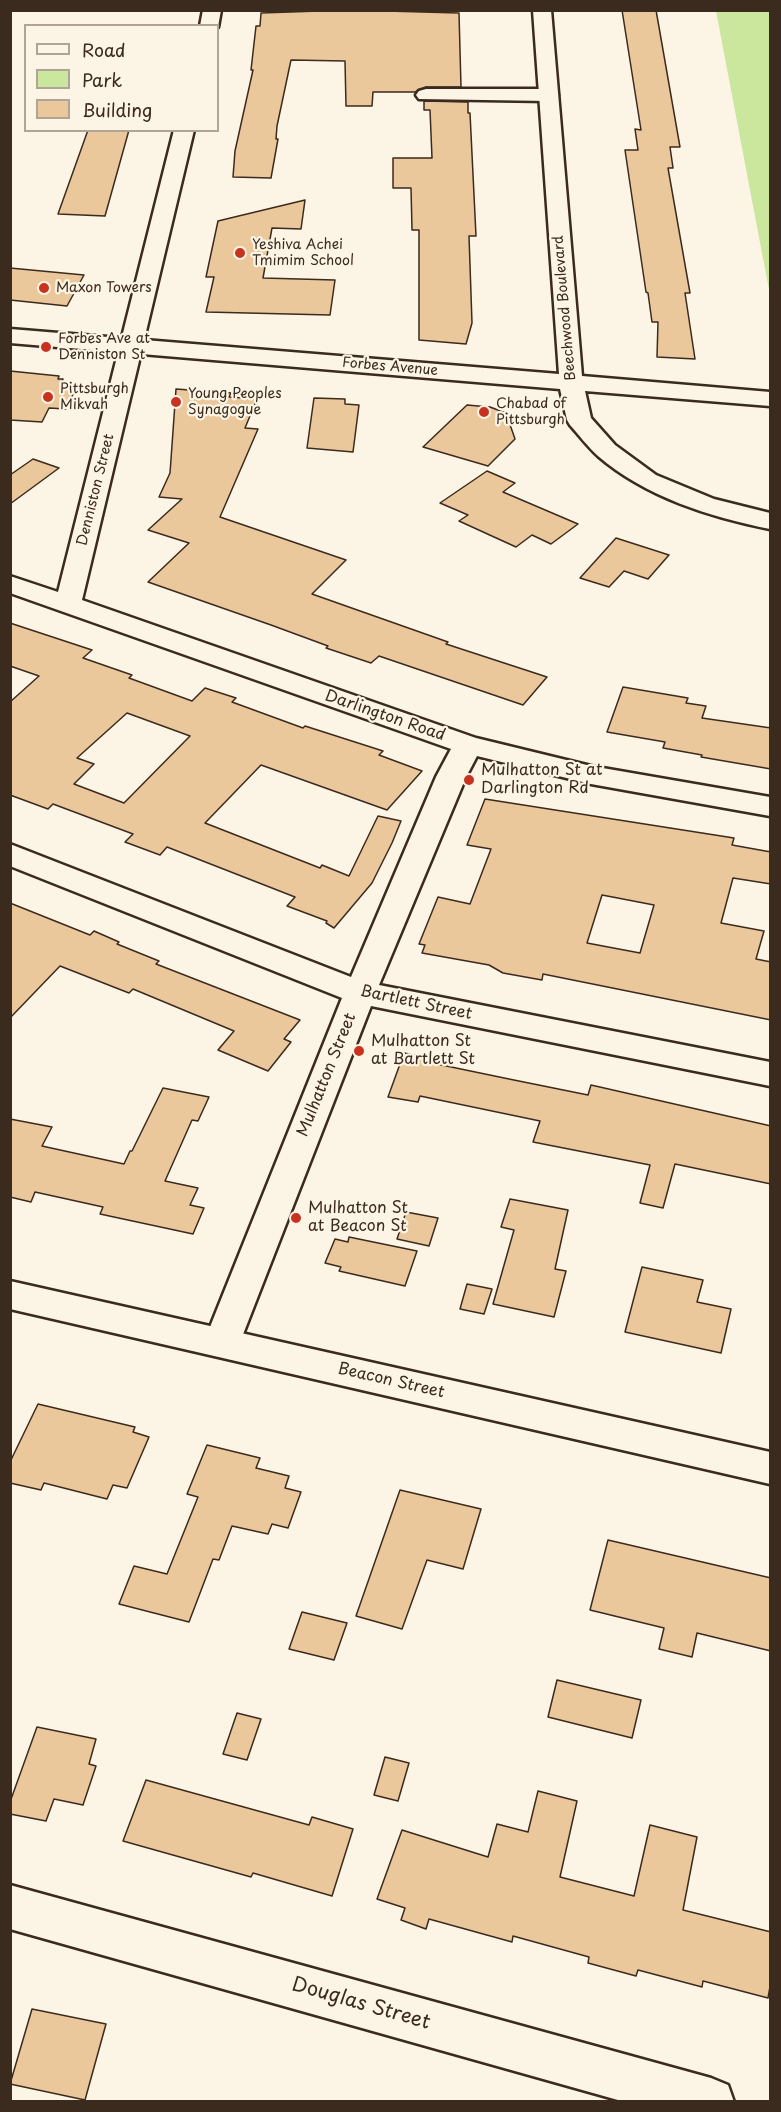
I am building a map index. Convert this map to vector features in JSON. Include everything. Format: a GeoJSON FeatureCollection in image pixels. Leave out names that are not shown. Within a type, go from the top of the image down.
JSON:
{"type":"FeatureCollection","features":[{"type":"Feature","properties":{"kind":"street","name":"Beechwood Boulevard"},"geometry":{"type":"LineString","coordinates":[[542,10],[571,382],[579,420],[606,450],[647,480],[705,504],[771,520]]}},
{"type":"Feature","properties":{"kind":"street"},"geometry":{"type":"LineString","coordinates":[[426,94],[548,95]]}},
{"type":"Feature","properties":{"kind":"street","name":"Denniston Street"},"geometry":{"type":"LineString","coordinates":[[68,604],[184,132]]}},
{"type":"Feature","properties":{"kind":"street","name":"Forbes Avenue"},"geometry":{"type":"LineString","coordinates":[[10,336],[771,399]]}},
{"type":"Feature","properties":{"kind":"street","name":"Darlington Road"},"geometry":{"type":"LineString","coordinates":[[10,585],[468,745],[591,775],[771,806]]}},
{"type":"Feature","properties":{"kind":"street","name":"Mulhatton Street"},"geometry":{"type":"LineString","coordinates":[[222,1342],[360,993],[451,777],[468,745]]}},
{"type":"Feature","properties":{"kind":"street","name":"Bartlett Street"},"geometry":{"type":"LineString","coordinates":[[10,854],[360,993],[771,1074]]}},
{"type":"Feature","properties":{"kind":"street","name":"Beacon Street"},"geometry":{"type":"LineString","coordinates":[[10,1295],[771,1468]]}},
{"type":"Feature","properties":{"kind":"street","name":"Douglas Street"},"geometry":{"type":"LineString","coordinates":[[10,1907],[711,2102]]}},
{"type":"Feature","properties":{"kind":"green space"},"geometry":{"type":"Polygon","coordinates":[[[716,11],[770,11],[770,295],[716,11]]]}},
{"type":"Feature","properties":{"kind":"building"},"geometry":{"type":"Polygon","coordinates":[[[349,10],[459,13],[461,87],[426,87],[415,92],[373,92],[372,106],[346,106],[345,61],[291,60],[277,126],[276,139],[278,139],[271,178],[233,177],[235,151],[253,70],[251,70],[256,26],[260,26],[261,13],[349,10]]]}},
{"type":"Feature","properties":{"kind":"building"},"geometry":{"type":"Polygon","coordinates":[[[622,10],[656,10],[680,147],[670,147],[673,168],[668,168],[690,293],[685,293],[695,359],[657,357],[658,322],[652,322],[646,292],[625,150],[638,150],[635,129],[641,130],[622,10]]]}},
{"type":"Feature","properties":{"kind":"building"},"geometry":{"type":"Polygon","coordinates":[[[424,101],[468,102],[468,113],[470,113],[476,236],[469,236],[472,323],[466,344],[419,340],[419,230],[412,230],[411,188],[393,188],[393,158],[432,158],[430,110],[424,110],[424,101]]]}},
{"type":"Feature","properties":{"kind":"building"},"geometry":{"type":"Polygon","coordinates":[[[87,132],[128,132],[105,216],[58,214],[87,132]]]}},
{"type":"Feature","properties":{"kind":"building","name":"Yeshiva Achei Tmimim School"},"geometry":{"type":"Polygon","coordinates":[[[305,200],[301,229],[272,228],[263,278],[335,280],[330,315],[206,312],[214,277],[206,277],[218,221],[305,200]]]}},
{"type":"Feature","properties":{"kind":"building","name":"Maxon Towers"},"geometry":{"type":"Polygon","coordinates":[[[10,268],[84,275],[67,306],[10,300],[10,268]]]}},
{"type":"Feature","properties":{"kind":"building","name":"Pittsburgh Mikvah"},"geometry":{"type":"Polygon","coordinates":[[[10,371],[59,376],[58,379],[63,379],[62,383],[78,384],[66,409],[49,408],[42,422],[10,420],[10,371]]]}},
{"type":"Feature","properties":{"kind":"building"},"geometry":{"type":"Polygon","coordinates":[[[176,389],[231,393],[229,397],[257,399],[245,428],[258,429],[220,517],[346,560],[312,594],[448,642],[446,644],[547,677],[523,705],[379,656],[371,663],[148,582],[189,543],[148,530],[182,499],[159,497],[170,473],[176,389]]]}},
{"type":"Feature","properties":{"kind":"building"},"geometry":{"type":"Polygon","coordinates":[[[314,398],[345,399],[345,404],[359,405],[353,452],[307,448],[314,398]]]}},
{"type":"Feature","properties":{"kind":"building"},"geometry":{"type":"Polygon","coordinates":[[[467,405],[490,407],[506,413],[515,439],[488,466],[423,447],[467,405]]]}},
{"type":"Feature","properties":{"kind":"building"},"geometry":{"type":"Polygon","coordinates":[[[33,459],[59,468],[10,504],[10,475],[33,459]]]}},
{"type":"Feature","properties":{"kind":"building"},"geometry":{"type":"Polygon","coordinates":[[[487,471],[515,483],[503,492],[578,524],[551,544],[532,535],[516,547],[459,521],[468,515],[440,503],[487,471]]]}},
{"type":"Feature","properties":{"kind":"building"},"geometry":{"type":"Polygon","coordinates":[[[616,538],[669,555],[648,579],[624,571],[609,587],[580,578],[616,538]]]}},
{"type":"Feature","properties":{"kind":"building"},"geometry":{"type":"Polygon","coordinates":[[[10,623],[92,650],[83,658],[132,675],[129,678],[192,701],[205,688],[236,698],[232,702],[303,728],[305,726],[383,751],[379,755],[422,771],[387,810],[261,765],[205,823],[320,868],[322,865],[349,876],[378,816],[401,821],[372,883],[334,928],[326,923],[327,921],[287,906],[295,897],[167,847],[160,855],[125,842],[133,834],[53,804],[48,809],[10,795],[10,702],[39,676],[10,666],[10,623]],[[127,713],[77,758],[94,764],[74,784],[124,803],[190,736],[127,713]]]}},
{"type":"Feature","properties":{"kind":"building"},"geometry":{"type":"Polygon","coordinates":[[[623,687],[688,698],[686,703],[706,706],[702,718],[771,728],[771,769],[701,757],[702,755],[663,748],[665,742],[607,732],[623,687]]]}},
{"type":"Feature","properties":{"kind":"building"},"geometry":{"type":"Polygon","coordinates":[[[485,799],[734,838],[732,845],[771,852],[771,884],[733,878],[721,923],[764,931],[756,959],[771,962],[771,1020],[543,974],[542,980],[503,973],[489,965],[422,953],[425,945],[419,944],[438,897],[470,904],[491,849],[467,845],[485,799]],[[602,895],[587,943],[640,953],[654,905],[602,895]]]}},
{"type":"Feature","properties":{"kind":"building"},"geometry":{"type":"Polygon","coordinates":[[[10,903],[90,935],[94,931],[119,942],[117,944],[159,961],[156,964],[300,1020],[284,1039],[291,1042],[268,1071],[218,1050],[234,1031],[133,989],[129,993],[60,966],[10,1018],[10,903]]]}},
{"type":"Feature","properties":{"kind":"building"},"geometry":{"type":"Polygon","coordinates":[[[404,1053],[434,1059],[432,1063],[588,1095],[591,1085],[771,1126],[771,1184],[675,1164],[663,1208],[640,1203],[650,1165],[533,1142],[540,1121],[420,1096],[418,1102],[388,1097],[404,1053]]]}},
{"type":"Feature","properties":{"kind":"building"},"geometry":{"type":"Polygon","coordinates":[[[163,1088],[209,1097],[198,1121],[192,1120],[165,1181],[198,1188],[190,1205],[204,1208],[193,1234],[100,1214],[103,1207],[35,1192],[31,1202],[10,1197],[10,1119],[52,1127],[42,1146],[124,1164],[163,1088]]]}},
{"type":"Feature","properties":{"kind":"building"},"geometry":{"type":"Polygon","coordinates":[[[510,1199],[568,1210],[555,1269],[566,1271],[554,1317],[493,1304],[514,1230],[501,1227],[510,1199]]]}},
{"type":"Feature","properties":{"kind":"building"},"geometry":{"type":"Polygon","coordinates":[[[406,1212],[438,1218],[429,1246],[397,1239],[406,1212]]]}},
{"type":"Feature","properties":{"kind":"building"},"geometry":{"type":"Polygon","coordinates":[[[349,1237],[417,1251],[405,1286],[339,1271],[341,1267],[325,1263],[335,1239],[348,1242],[349,1237]]]}},
{"type":"Feature","properties":{"kind":"building"},"geometry":{"type":"Polygon","coordinates":[[[642,1267],[703,1280],[697,1302],[731,1309],[721,1353],[625,1332],[642,1267]]]}},
{"type":"Feature","properties":{"kind":"building"},"geometry":{"type":"Polygon","coordinates":[[[467,1284],[492,1289],[484,1314],[460,1309],[467,1284]]]}},
{"type":"Feature","properties":{"kind":"building"},"geometry":{"type":"Polygon","coordinates":[[[38,1404],[135,1427],[133,1432],[149,1437],[127,1488],[113,1485],[107,1499],[44,1483],[41,1490],[10,1483],[10,1462],[38,1404]]]}},
{"type":"Feature","properties":{"kind":"building"},"geometry":{"type":"Polygon","coordinates":[[[207,1445],[260,1458],[256,1468],[289,1476],[285,1488],[301,1492],[288,1528],[272,1524],[268,1534],[232,1526],[219,1560],[213,1559],[189,1622],[119,1604],[134,1566],[167,1574],[198,1497],[187,1494],[207,1445]]]}},
{"type":"Feature","properties":{"kind":"building"},"geometry":{"type":"Polygon","coordinates":[[[400,1490],[481,1509],[463,1569],[427,1560],[402,1629],[356,1616],[400,1490]]]}},
{"type":"Feature","properties":{"kind":"building"},"geometry":{"type":"Polygon","coordinates":[[[608,1540],[771,1578],[771,1651],[697,1633],[692,1657],[659,1649],[664,1628],[590,1610],[608,1540]]]}},
{"type":"Feature","properties":{"kind":"building"},"geometry":{"type":"Polygon","coordinates":[[[302,1612],[347,1623],[334,1660],[289,1649],[302,1612]]]}},
{"type":"Feature","properties":{"kind":"building"},"geometry":{"type":"Polygon","coordinates":[[[557,1680],[641,1700],[632,1738],[548,1717],[557,1680]]]}},
{"type":"Feature","properties":{"kind":"building"},"geometry":{"type":"Polygon","coordinates":[[[237,1713],[261,1719],[247,1760],[223,1754],[237,1713]]]}},
{"type":"Feature","properties":{"kind":"building"},"geometry":{"type":"Polygon","coordinates":[[[37,1727],[96,1739],[89,1764],[96,1766],[83,1805],[54,1799],[46,1821],[10,1814],[10,1802],[37,1727]]]}},
{"type":"Feature","properties":{"kind":"building"},"geometry":{"type":"Polygon","coordinates":[[[385,1757],[409,1763],[398,1801],[374,1795],[385,1757]]]}},
{"type":"Feature","properties":{"kind":"building"},"geometry":{"type":"Polygon","coordinates":[[[146,1780],[309,1825],[312,1817],[353,1829],[332,1896],[253,1873],[251,1877],[123,1841],[146,1780]]]}},
{"type":"Feature","properties":{"kind":"building"},"geometry":{"type":"Polygon","coordinates":[[[538,1791],[577,1801],[560,1877],[634,1896],[650,1825],[697,1837],[683,1910],[771,1932],[771,1981],[768,1998],[703,1981],[702,1987],[638,1970],[636,1976],[588,1963],[589,1957],[513,1936],[512,1942],[429,1919],[426,1929],[401,1920],[405,1908],[377,1899],[402,1830],[488,1857],[497,1824],[528,1832],[538,1791]]]}},
{"type":"Feature","properties":{"kind":"building"},"geometry":{"type":"Polygon","coordinates":[[[32,2009],[106,2024],[85,2100],[10,2084],[32,2009]]]}},
{"type":"Feature","properties":{"kind":"place","name":"Yeshiva Achei Tmimim School"},"geometry":{"type":"Point","coordinates":[240,253]}},
{"type":"Feature","properties":{"kind":"place","name":"Maxon Towers"},"geometry":{"type":"Point","coordinates":[44,288]}},
{"type":"Feature","properties":{"kind":"place","name":"Forbes Ave at Denniston St"},"geometry":{"type":"Point","coordinates":[46,347]}},
{"type":"Feature","properties":{"kind":"place","name":"Pittsburgh Mikvah"},"geometry":{"type":"Point","coordinates":[48,397]}},
{"type":"Feature","properties":{"kind":"place","name":"Young Peoples Synagogue"},"geometry":{"type":"Point","coordinates":[176,402]}},
{"type":"Feature","properties":{"kind":"place","name":"Chabad of Pittsburgh"},"geometry":{"type":"Point","coordinates":[484,412]}},
{"type":"Feature","properties":{"kind":"place","name":"Mulhatton St at Darlington Rd"},"geometry":{"type":"Point","coordinates":[469,780]}},
{"type":"Feature","properties":{"kind":"place","name":"Mulhatton St at Bartlett St"},"geometry":{"type":"Point","coordinates":[359,1051]}},
{"type":"Feature","properties":{"kind":"place","name":"Mulhatton St at Beacon St"},"geometry":{"type":"Point","coordinates":[296,1218]}}]}
